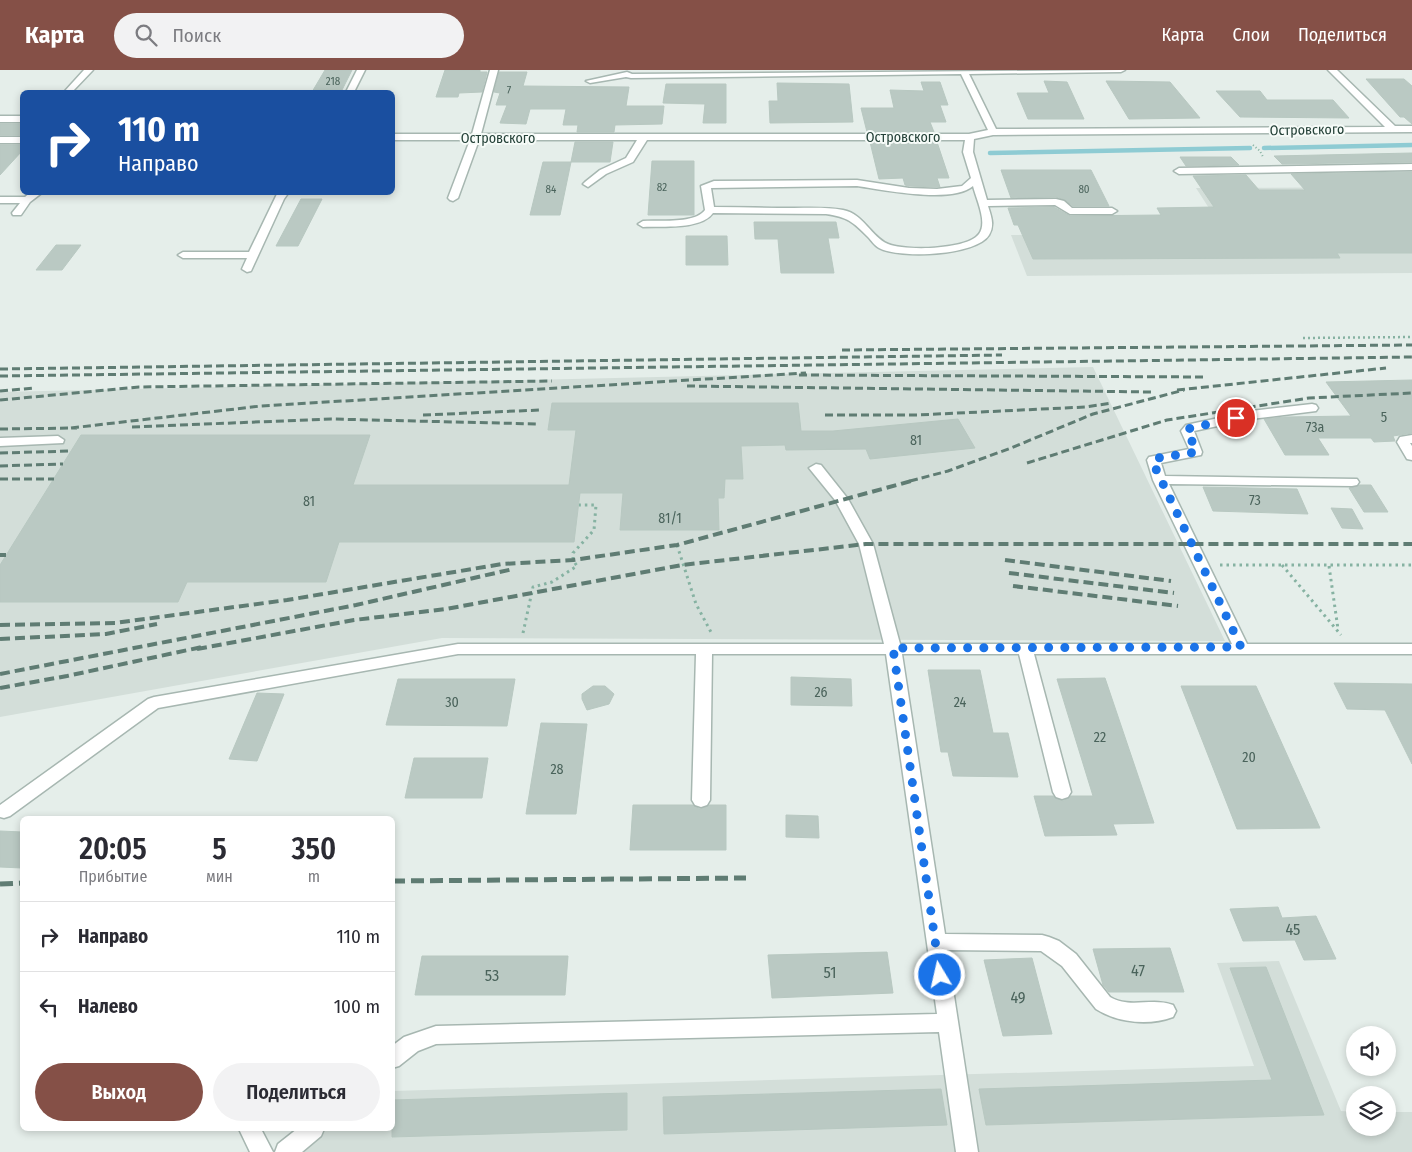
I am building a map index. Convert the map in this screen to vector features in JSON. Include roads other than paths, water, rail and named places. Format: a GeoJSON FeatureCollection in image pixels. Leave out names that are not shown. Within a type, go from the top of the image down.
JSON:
{"type":"FeatureCollection","features":[{"type":"Feature","properties":{"kind":"street"},"geometry":{"type":"LineString","coordinates":[[70,90],[88,70]]}},
{"type":"Feature","properties":{"kind":"street"},"geometry":{"type":"LineString","coordinates":[[351,90],[361,70]]}},
{"type":"Feature","properties":{"kind":"street"},"geometry":{"type":"LineString","coordinates":[[452,198],[475,138],[494,70]]}},
{"type":"Feature","properties":{"kind":"street"},"geometry":{"type":"LineString","coordinates":[[590,81],[625,72],[631,76],[1121,70]]}},
{"type":"Feature","properties":{"kind":"street"},"geometry":{"type":"LineString","coordinates":[[1332,70],[1393,129]]}},
{"type":"Feature","properties":{"kind":"street"},"geometry":{"type":"LineString","coordinates":[[964,71],[993,132]]}},
{"type":"Feature","properties":{"kind":"street"},"geometry":{"type":"LineString","coordinates":[[0,119],[20,119]]}},
{"type":"Feature","properties":{"kind":"street","name":"Островского"},"geometry":{"type":"LineString","coordinates":[[395,137],[969,137],[993,132],[1412,129]]}},
{"type":"Feature","properties":{"kind":"street"},"geometry":{"type":"LineString","coordinates":[[710,210],[826,211],[843,213],[854,218],[883,246],[914,252],[970,245],[984,236],[988,227],[968,152],[969,137]]}},
{"type":"Feature","properties":{"kind":"street"},"geometry":{"type":"LineString","coordinates":[[588,184],[603,172],[630,160],[643,138]]}},
{"type":"Feature","properties":{"kind":"street"},"geometry":{"type":"LineString","coordinates":[[0,140],[20,140]]}},
{"type":"Feature","properties":{"kind":"street"},"geometry":{"type":"LineString","coordinates":[[1179,171],[1412,167]]}},
{"type":"Feature","properties":{"kind":"street"},"geometry":{"type":"LineString","coordinates":[[643,224],[704,219],[708,216],[710,210],[706,186],[714,184],[857,183],[909,191],[937,192],[965,188],[976,179]]}},
{"type":"Feature","properties":{"kind":"street"},"geometry":{"type":"LineString","coordinates":[[17,213],[27,200],[34,195]]}},
{"type":"Feature","properties":{"kind":"street"},"geometry":{"type":"LineString","coordinates":[[247,269],[282,195]]}},
{"type":"Feature","properties":{"kind":"street"},"geometry":{"type":"LineString","coordinates":[[0,200],[27,200]]}},
{"type":"Feature","properties":{"kind":"street"},"geometry":{"type":"LineString","coordinates":[[983,203],[1056,202],[1063,204],[1066,210],[1070,211],[1112,211]]}},
{"type":"Feature","properties":{"kind":"street"},"geometry":{"type":"LineString","coordinates":[[184,255],[254,255]]}},
{"type":"Feature","properties":{"kind":"street"},"geometry":{"type":"LineString","coordinates":[[1241,647],[1160,480],[1154,460],[1196,452],[1187,431],[1190,428],[1251,415],[1312,408]]}},
{"type":"Feature","properties":{"kind":"street"},"geometry":{"type":"LineString","coordinates":[[1412,439],[1403,442],[1412,456]]}},
{"type":"Feature","properties":{"kind":"street"},"geometry":{"type":"LineString","coordinates":[[0,442],[58,440]]}},
{"type":"Feature","properties":{"kind":"street"},"geometry":{"type":"LineString","coordinates":[[816,468],[841,499],[866,544],[893,648],[968,1152]]}},
{"type":"Feature","properties":{"kind":"street"},"geometry":{"type":"LineString","coordinates":[[1160,480],[1352,482]]}},
{"type":"Feature","properties":{"kind":"street"},"geometry":{"type":"LineString","coordinates":[[4,811],[154,703],[458,649],[1241,647],[1412,649]]}},
{"type":"Feature","properties":{"kind":"street"},"geometry":{"type":"LineString","coordinates":[[701,800],[712,648]]}},
{"type":"Feature","properties":{"kind":"street"},"geometry":{"type":"LineString","coordinates":[[1025,648],[1062,792]]}},
{"type":"Feature","properties":{"kind":"street"},"geometry":{"type":"LineString","coordinates":[[936,942],[1042,943],[1053,946],[1068,958],[1098,997],[1110,1008],[1126,1013],[1166,1011]]}},
{"type":"Feature","properties":{"kind":"street"},"geometry":{"type":"LineString","coordinates":[[395,1057],[411,1044],[423,1038],[451,1034],[948,1024]]}},
{"type":"Feature","properties":{"kind":"street"},"geometry":{"type":"LineString","coordinates":[[251,1131],[262,1152]]}},
{"type":"Feature","properties":{"kind":"street"},"geometry":{"type":"LineString","coordinates":[[286,1152],[311,1131]]}},
{"type":"Feature","properties":{"kind":"waterway"},"geometry":{"type":"LineString","coordinates":[[1264,148],[1412,145]]}},
{"type":"Feature","properties":{"kind":"waterway"},"geometry":{"type":"LineString","coordinates":[[990,153],[1250,148]]}},
{"type":"Feature","properties":{"kind":"railway"},"geometry":{"type":"LineString","coordinates":[[842,350],[1412,345]]}},
{"type":"Feature","properties":{"kind":"railway"},"geometry":{"type":"LineString","coordinates":[[0,369],[1002,355]]}},
{"type":"Feature","properties":{"kind":"railway"},"geometry":{"type":"LineString","coordinates":[[0,376],[1412,357]]}},
{"type":"Feature","properties":{"kind":"railway"},"geometry":{"type":"LineString","coordinates":[[1177,390],[1386,368]]}},
{"type":"Feature","properties":{"kind":"railway"},"geometry":{"type":"LineString","coordinates":[[71,428],[261,406],[806,373]]}},
{"type":"Feature","properties":{"kind":"railway"},"geometry":{"type":"LineString","coordinates":[[799,375],[1207,377]]}},
{"type":"Feature","properties":{"kind":"railway"},"geometry":{"type":"LineString","coordinates":[[0,400],[139,387],[552,381]]}},
{"type":"Feature","properties":{"kind":"railway"},"geometry":{"type":"LineString","coordinates":[[687,386],[1152,392]]}},
{"type":"Feature","properties":{"kind":"railway"},"geometry":{"type":"LineString","coordinates":[[0,391],[35,388]]}},
{"type":"Feature","properties":{"kind":"railway"},"geometry":{"type":"LineString","coordinates":[[910,481],[948,471],[1011,448],[1093,414],[1184,390]]}},
{"type":"Feature","properties":{"kind":"railway"},"geometry":{"type":"LineString","coordinates":[[1027,463],[1167,420],[1309,398],[1412,393]]}},
{"type":"Feature","properties":{"kind":"railway"},"geometry":{"type":"LineString","coordinates":[[825,415],[917,415],[1085,407],[1112,403]]}},
{"type":"Feature","properties":{"kind":"railway"},"geometry":{"type":"LineString","coordinates":[[423,415],[540,410]]}},
{"type":"Feature","properties":{"kind":"railway"},"geometry":{"type":"LineString","coordinates":[[132,427],[331,419],[539,424]]}},
{"type":"Feature","properties":{"kind":"railway"},"geometry":{"type":"LineString","coordinates":[[0,429],[77,428]]}},
{"type":"Feature","properties":{"kind":"railway"},"geometry":{"type":"LineString","coordinates":[[0,453],[71,451]]}},
{"type":"Feature","properties":{"kind":"railway"},"geometry":{"type":"LineString","coordinates":[[0,466],[63,464]]}},
{"type":"Feature","properties":{"kind":"railway"},"geometry":{"type":"LineString","coordinates":[[0,479],[54,479]]}},
{"type":"Feature","properties":{"kind":"railway"},"geometry":{"type":"LineString","coordinates":[[0,625],[115,623],[287,600],[502,564],[573,560],[677,545],[915,480]]}},
{"type":"Feature","properties":{"kind":"railway"},"geometry":{"type":"LineString","coordinates":[[197,649],[354,620],[446,609],[682,565],[866,544],[1412,544]]}},
{"type":"Feature","properties":{"kind":"railway"},"geometry":{"type":"LineString","coordinates":[[0,555],[6,555]]}},
{"type":"Feature","properties":{"kind":"railway"},"geometry":{"type":"LineString","coordinates":[[1005,560],[1171,581]]}},
{"type":"Feature","properties":{"kind":"railway"},"geometry":{"type":"LineString","coordinates":[[0,674],[356,605],[513,569]]}},
{"type":"Feature","properties":{"kind":"railway"},"geometry":{"type":"LineString","coordinates":[[1009,573],[1174,593]]}},
{"type":"Feature","properties":{"kind":"railway"},"geometry":{"type":"LineString","coordinates":[[1013,586],[1178,606]]}},
{"type":"Feature","properties":{"kind":"railway"},"geometry":{"type":"LineString","coordinates":[[0,639],[106,634],[157,624]]}},
{"type":"Feature","properties":{"kind":"railway"},"geometry":{"type":"LineString","coordinates":[[0,688],[67,676],[202,647]]}},
{"type":"Feature","properties":{"kind":"railway"},"geometry":{"type":"LineString","coordinates":[[395,881],[746,878]]}},
{"type":"Feature","properties":{"kind":"railway"},"geometry":{"type":"LineString","coordinates":[[0,884],[20,883]]}}]}
